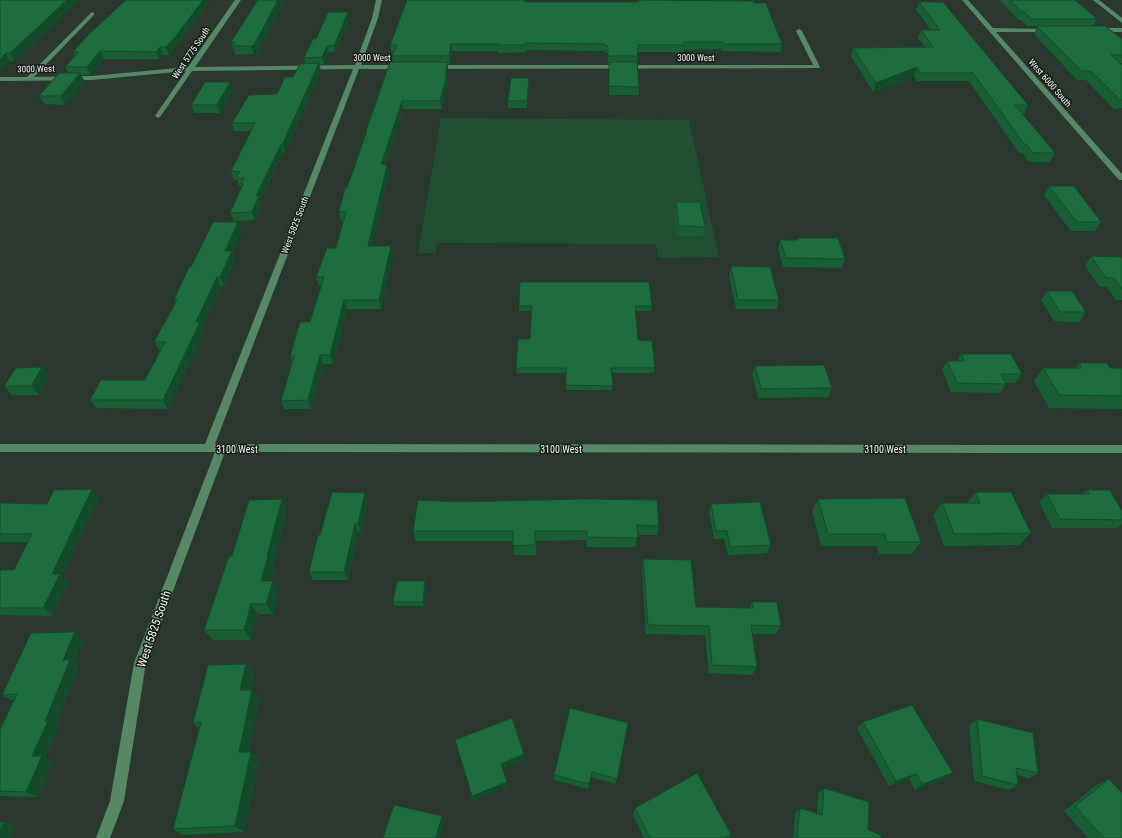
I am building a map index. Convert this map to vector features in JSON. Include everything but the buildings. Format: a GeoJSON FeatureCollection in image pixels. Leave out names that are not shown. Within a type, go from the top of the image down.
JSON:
{"type":"FeatureCollection","features":[{"type":"Feature","properties":{"kind":"street","name":"West 5775 South"},"geometry":{"type":"LineString","coordinates":[[158,116],[238,0]]}},
{"type":"Feature","properties":{"kind":"street","name":"West 5825 South"},"geometry":{"type":"LineString","coordinates":[[103,838],[117,801],[140,663],[215,449],[375,18],[379,0]]}},
{"type":"Feature","properties":{"kind":"street","name":"West 6000 South"},"geometry":{"type":"LineString","coordinates":[[965,0],[1122,178]]}},
{"type":"Feature","properties":{"kind":"street"},"geometry":{"type":"LineString","coordinates":[[1096,0],[1122,21]]}},
{"type":"Feature","properties":{"kind":"street"},"geometry":{"type":"LineString","coordinates":[[28,79],[92,14]]}},
{"type":"Feature","properties":{"kind":"street"},"geometry":{"type":"LineString","coordinates":[[992,30],[1052,30]]}},
{"type":"Feature","properties":{"kind":"street"},"geometry":{"type":"LineString","coordinates":[[1091,30],[1122,30]]}},
{"type":"Feature","properties":{"kind":"street","name":"3000 West"},"geometry":{"type":"LineString","coordinates":[[429,67],[816,67],[799,31]]}},
{"type":"Feature","properties":{"kind":"street","name":"3000 West"},"geometry":{"type":"LineString","coordinates":[[0,79],[92,78],[191,69],[405,67]]}},
{"type":"Feature","properties":{"kind":"street","name":"3100 West"},"geometry":{"type":"LineString","coordinates":[[0,448],[1122,449]]}},
{"type":"Feature","properties":{"kind":"green space"},"geometry":{"type":"Polygon","coordinates":[[[441,118],[689,120],[719,257],[658,258],[656,244],[437,243],[436,253],[418,253],[441,118]]]}}]}
